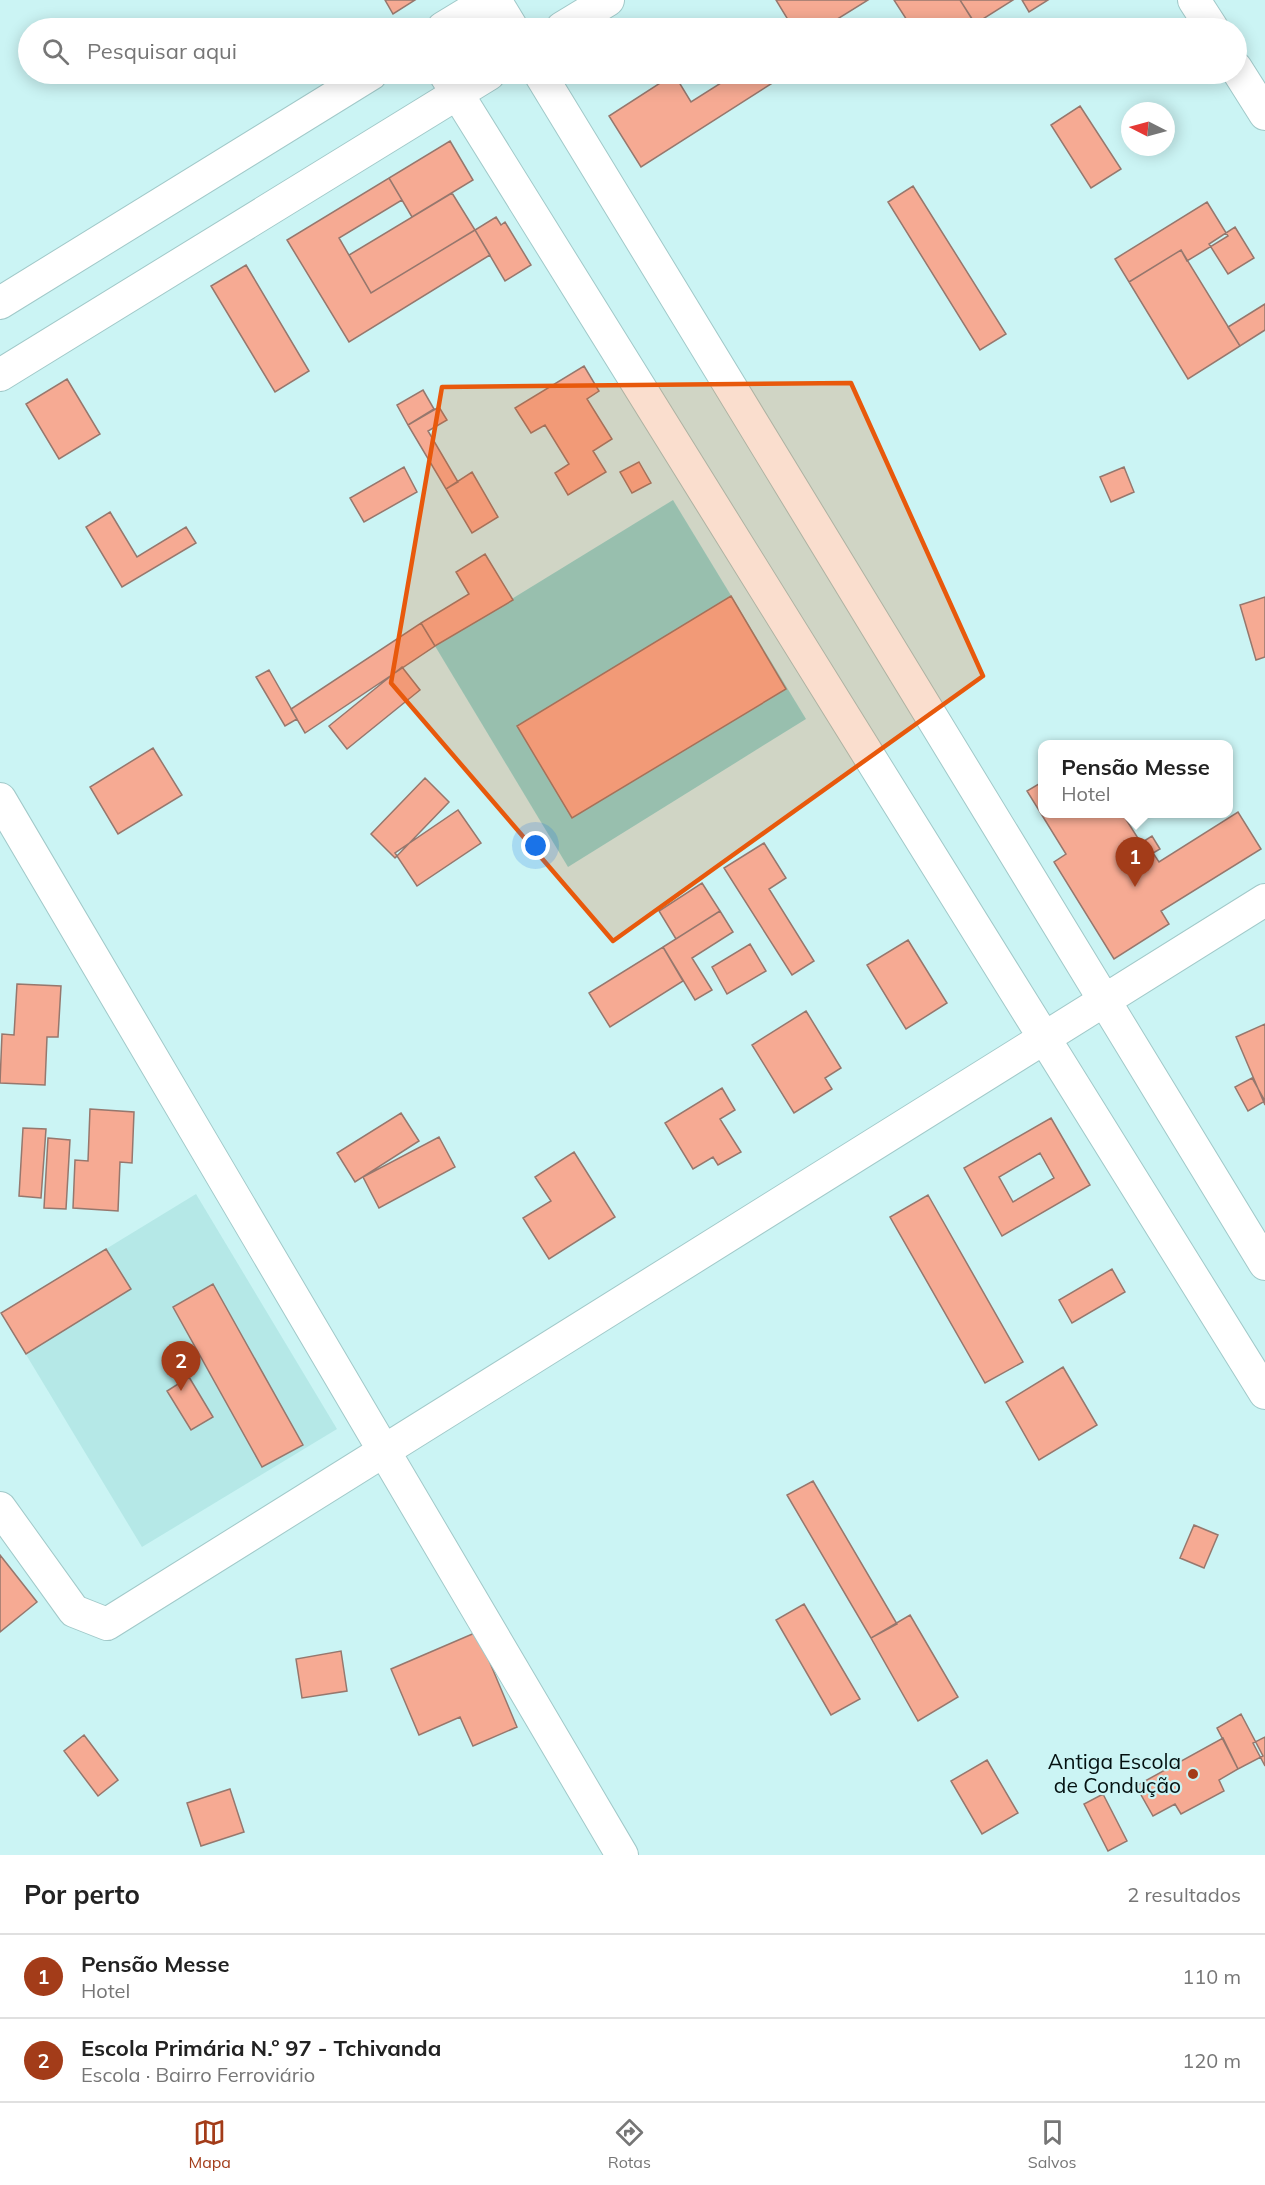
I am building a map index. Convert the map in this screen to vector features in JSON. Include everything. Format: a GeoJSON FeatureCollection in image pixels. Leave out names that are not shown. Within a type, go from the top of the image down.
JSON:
{"type":"FeatureCollection","features":[{"type":"Feature","properties":{"kind":"street"},"geometry":{"type":"LineString","coordinates":[[459,18],[489,0]]}},
{"type":"Feature","properties":{"kind":"street"},"geometry":{"type":"LineString","coordinates":[[495,0],[506,18]]}},
{"type":"Feature","properties":{"kind":"street"},"geometry":{"type":"LineString","coordinates":[[578,18],[608,0]]}},
{"type":"Feature","properties":{"kind":"street"},"geometry":{"type":"LineString","coordinates":[[1194,0],[1206,18]]}},
{"type":"Feature","properties":{"kind":"street"},"geometry":{"type":"LineString","coordinates":[[0,303],[355,84]]}},
{"type":"Feature","properties":{"kind":"street"},"geometry":{"type":"LineString","coordinates":[[0,375],[450,84]]}},
{"type":"Feature","properties":{"kind":"street"},"geometry":{"type":"LineString","coordinates":[[453,84],[1265,1393]]}},
{"type":"Feature","properties":{"kind":"street"},"geometry":{"type":"LineString","coordinates":[[546,84],[1265,1264]]}},
{"type":"Feature","properties":{"kind":"street"},"geometry":{"type":"LineString","coordinates":[[1246,84],[1265,114]]}},
{"type":"Feature","properties":{"kind":"street"},"geometry":{"type":"LineString","coordinates":[[0,799],[622,1855]]}},
{"type":"Feature","properties":{"kind":"street"},"geometry":{"type":"LineString","coordinates":[[0,1508],[74,1611],[107,1624],[1265,900]]}},
{"type":"Feature","properties":{"kind":"highlighted area"},"geometry":{"type":"Polygon","coordinates":[[[851,383],[983,676],[613,941],[391,683],[442,387],[851,383]]]}},
{"type":"Feature","properties":{"kind":"shaded area"},"geometry":{"type":"Polygon","coordinates":[[[673,500],[806,719],[568,867],[435,646],[673,500]]]}},
{"type":"Feature","properties":{"kind":"shaded area"},"geometry":{"type":"Polygon","coordinates":[[[196,1194],[337,1429],[142,1547],[1,1313],[196,1194]]]}},
{"type":"Feature","properties":{"kind":"building"},"geometry":{"type":"Polygon","coordinates":[[[385,0],[415,0],[393,14],[385,0]]]}},
{"type":"Feature","properties":{"kind":"building"},"geometry":{"type":"Polygon","coordinates":[[[776,0],[868,0],[839,18],[787,18],[776,0]]]}},
{"type":"Feature","properties":{"kind":"building"},"geometry":{"type":"Polygon","coordinates":[[[894,0],[960,0],[972,18],[906,18],[894,0]]]}},
{"type":"Feature","properties":{"kind":"building"},"geometry":{"type":"Polygon","coordinates":[[[960,0],[1013,0],[984,18],[971,18],[960,0]]]}},
{"type":"Feature","properties":{"kind":"building"},"geometry":{"type":"Polygon","coordinates":[[[1022,0],[1048,0],[1029,12],[1022,0]]]}},
{"type":"Feature","properties":{"kind":"building"},"geometry":{"type":"Polygon","coordinates":[[[659,84],[680,84],[691,102],[719,84],[771,84],[641,167],[609,116],[659,84]]]}},
{"type":"Feature","properties":{"kind":"building"},"geometry":{"type":"Polygon","coordinates":[[[1080,106],[1121,169],[1091,188],[1051,125],[1080,106]]]}},
{"type":"Feature","properties":{"kind":"building"},"geometry":{"type":"Polygon","coordinates":[[[450,141],[473,180],[412,217],[389,178],[450,141]]]}},
{"type":"Feature","properties":{"kind":"building"},"geometry":{"type":"Polygon","coordinates":[[[389,178],[402,200],[339,238],[371,293],[475,230],[490,255],[349,342],[287,240],[389,178]]]}},
{"type":"Feature","properties":{"kind":"building"},"geometry":{"type":"Polygon","coordinates":[[[913,186],[1006,334],[980,350],[888,202],[913,186]]]}},
{"type":"Feature","properties":{"kind":"building"},"geometry":{"type":"Polygon","coordinates":[[[452,193],[475,230],[371,293],[349,255],[452,193]]]}},
{"type":"Feature","properties":{"kind":"building"},"geometry":{"type":"Polygon","coordinates":[[[1207,202],[1228,236],[1187,261],[1181,250],[1129,282],[1115,259],[1207,202]]]}},
{"type":"Feature","properties":{"kind":"building"},"geometry":{"type":"Polygon","coordinates":[[[496,217],[501,225],[505,222],[531,265],[505,281],[475,230],[496,217]]]}},
{"type":"Feature","properties":{"kind":"building"},"geometry":{"type":"Polygon","coordinates":[[[1235,227],[1254,258],[1228,274],[1209,244],[1235,227]]]}},
{"type":"Feature","properties":{"kind":"building"},"geometry":{"type":"Polygon","coordinates":[[[1181,250],[1240,346],[1188,379],[1129,282],[1181,250]]]}},
{"type":"Feature","properties":{"kind":"building"},"geometry":{"type":"Polygon","coordinates":[[[246,265],[309,371],[275,392],[211,286],[246,265]]]}},
{"type":"Feature","properties":{"kind":"building"},"geometry":{"type":"Polygon","coordinates":[[[1265,304],[1265,330],[1240,346],[1228,327],[1265,304]]]}},
{"type":"Feature","properties":{"kind":"building"},"geometry":{"type":"Polygon","coordinates":[[[584,366],[599,391],[587,399],[612,439],[593,451],[606,472],[568,495],[555,473],[569,464],[545,425],[531,433],[515,408],[584,366]]]}},
{"type":"Feature","properties":{"kind":"building"},"geometry":{"type":"Polygon","coordinates":[[[67,379],[100,434],[59,459],[26,404],[67,379]]]}},
{"type":"Feature","properties":{"kind":"building"},"geometry":{"type":"Polygon","coordinates":[[[423,390],[434,409],[408,425],[397,405],[423,390]]]}},
{"type":"Feature","properties":{"kind":"building"},"geometry":{"type":"Polygon","coordinates":[[[439,407],[447,420],[428,431],[458,482],[446,489],[408,425],[439,407]]]}},
{"type":"Feature","properties":{"kind":"building"},"geometry":{"type":"Polygon","coordinates":[[[639,462],[651,483],[632,493],[620,472],[639,462]]]}},
{"type":"Feature","properties":{"kind":"building"},"geometry":{"type":"Polygon","coordinates":[[[404,467],[417,492],[364,522],[350,498],[404,467]]]}},
{"type":"Feature","properties":{"kind":"building"},"geometry":{"type":"Polygon","coordinates":[[[1124,467],[1134,492],[1111,502],[1100,477],[1124,467]]]}},
{"type":"Feature","properties":{"kind":"building"},"geometry":{"type":"Polygon","coordinates":[[[472,472],[498,517],[472,533],[446,489],[472,472]]]}},
{"type":"Feature","properties":{"kind":"building"},"geometry":{"type":"Polygon","coordinates":[[[110,512],[137,557],[186,527],[196,543],[122,587],[86,527],[110,512]]]}},
{"type":"Feature","properties":{"kind":"building"},"geometry":{"type":"Polygon","coordinates":[[[485,554],[513,600],[435,646],[421,623],[469,594],[456,572],[485,554]]]}},
{"type":"Feature","properties":{"kind":"building"},"geometry":{"type":"Polygon","coordinates":[[[731,596],[786,689],[572,818],[517,726],[731,596]]]}},
{"type":"Feature","properties":{"kind":"building"},"geometry":{"type":"Polygon","coordinates":[[[1265,597],[1265,657],[1256,660],[1240,605],[1265,597]]]}},
{"type":"Feature","properties":{"kind":"building"},"geometry":{"type":"Polygon","coordinates":[[[421,623],[435,646],[305,733],[291,709],[421,623]]]}},
{"type":"Feature","properties":{"kind":"building"},"geometry":{"type":"Polygon","coordinates":[[[402,667],[420,690],[347,749],[329,726],[402,667]]]}},
{"type":"Feature","properties":{"kind":"building"},"geometry":{"type":"Polygon","coordinates":[[[269,670],[297,719],[285,726],[256,677],[269,670]]]}},
{"type":"Feature","properties":{"kind":"building"},"geometry":{"type":"Polygon","coordinates":[[[153,748],[182,795],[118,834],[90,787],[153,748]]]}},
{"type":"Feature","properties":{"kind":"building"},"geometry":{"type":"Polygon","coordinates":[[[425,778],[449,802],[395,858],[371,834],[425,778]]]}},
{"type":"Feature","properties":{"kind":"building"},"geometry":{"type":"Polygon","coordinates":[[[1038,784],[1038,809],[1027,791],[1038,784]]]}},
{"type":"Feature","properties":{"kind":"building"},"geometry":{"type":"Polygon","coordinates":[[[458,810],[481,843],[417,886],[395,853],[458,810]]]}},
{"type":"Feature","properties":{"kind":"building"},"geometry":{"type":"Polygon","coordinates":[[[1238,812],[1261,849],[1161,911],[1169,924],[1114,959],[1054,862],[1066,854],[1044,818],[1125,818],[1141,843],[1152,836],[1160,849],[1153,853],[1159,862],[1229,818],[1233,818],[1233,815],[1238,812]]]}},
{"type":"Feature","properties":{"kind":"building"},"geometry":{"type":"Polygon","coordinates":[[[764,843],[786,878],[769,889],[814,961],[792,975],[724,868],[764,843]]]}},
{"type":"Feature","properties":{"kind":"building"},"geometry":{"type":"Polygon","coordinates":[[[702,883],[720,911],[676,939],[659,911],[702,883]]]}},
{"type":"Feature","properties":{"kind":"building"},"geometry":{"type":"Polygon","coordinates":[[[720,911],[733,932],[692,958],[712,990],[695,1000],[663,947],[720,911]]]}},
{"type":"Feature","properties":{"kind":"building"},"geometry":{"type":"Polygon","coordinates":[[[908,940],[947,1003],[906,1029],[867,965],[908,940]]]}},
{"type":"Feature","properties":{"kind":"building"},"geometry":{"type":"Polygon","coordinates":[[[750,944],[766,971],[727,994],[712,967],[750,944]]]}},
{"type":"Feature","properties":{"kind":"building"},"geometry":{"type":"Polygon","coordinates":[[[663,947],[683,981],[610,1027],[589,993],[663,947]]]}},
{"type":"Feature","properties":{"kind":"building"},"geometry":{"type":"Polygon","coordinates":[[[17,984],[61,986],[58,1037],[47,1037],[45,1085],[0,1083],[2,1034],[14,1035],[17,984]]]}},
{"type":"Feature","properties":{"kind":"building"},"geometry":{"type":"Polygon","coordinates":[[[806,1011],[841,1068],[825,1078],[832,1089],[794,1113],[752,1045],[806,1011]]]}},
{"type":"Feature","properties":{"kind":"building"},"geometry":{"type":"Polygon","coordinates":[[[1265,1024],[1265,1105],[1236,1037],[1265,1024]]]}},
{"type":"Feature","properties":{"kind":"building"},"geometry":{"type":"Polygon","coordinates":[[[1252,1078],[1265,1101],[1248,1111],[1235,1087],[1252,1078]]]}},
{"type":"Feature","properties":{"kind":"building"},"geometry":{"type":"Polygon","coordinates":[[[722,1088],[735,1110],[720,1119],[741,1152],[718,1165],[713,1157],[693,1169],[665,1123],[722,1088]]]}},
{"type":"Feature","properties":{"kind":"building"},"geometry":{"type":"Polygon","coordinates":[[[90,1109],[134,1112],[132,1163],[120,1162],[118,1211],[73,1208],[75,1160],[88,1161],[90,1109]]]}},
{"type":"Feature","properties":{"kind":"building"},"geometry":{"type":"Polygon","coordinates":[[[401,1113],[419,1141],[355,1182],[337,1153],[401,1113]]]}},
{"type":"Feature","properties":{"kind":"building"},"geometry":{"type":"Polygon","coordinates":[[[1051,1118],[1090,1185],[1002,1236],[964,1168],[1051,1118]],[[1040,1153],[999,1177],[1013,1202],[1054,1178],[1040,1153]]]}},
{"type":"Feature","properties":{"kind":"building"},"geometry":{"type":"Polygon","coordinates":[[[23,1128],[46,1129],[41,1198],[19,1196],[23,1128]]]}},
{"type":"Feature","properties":{"kind":"building"},"geometry":{"type":"Polygon","coordinates":[[[439,1137],[455,1167],[379,1208],[363,1177],[439,1137]]]}},
{"type":"Feature","properties":{"kind":"building"},"geometry":{"type":"Polygon","coordinates":[[[48,1138],[70,1140],[66,1209],[44,1208],[48,1138]]]}},
{"type":"Feature","properties":{"kind":"building"},"geometry":{"type":"Polygon","coordinates":[[[574,1152],[615,1217],[549,1259],[523,1218],[551,1201],[535,1177],[574,1152]]]}},
{"type":"Feature","properties":{"kind":"building"},"geometry":{"type":"Polygon","coordinates":[[[928,1195],[1023,1362],[985,1383],[890,1217],[928,1195]]]}},
{"type":"Feature","properties":{"kind":"building"},"geometry":{"type":"Polygon","coordinates":[[[106,1249],[131,1289],[26,1354],[1,1313],[106,1249]]]}},
{"type":"Feature","properties":{"kind":"building"},"geometry":{"type":"Polygon","coordinates":[[[1112,1269],[1125,1292],[1072,1323],[1059,1300],[1112,1269]]]}},
{"type":"Feature","properties":{"kind":"building"},"geometry":{"type":"Polygon","coordinates":[[[213,1284],[303,1445],[262,1467],[173,1307],[213,1284]]]}},
{"type":"Feature","properties":{"kind":"building"},"geometry":{"type":"Polygon","coordinates":[[[1063,1367],[1097,1425],[1039,1460],[1006,1402],[1063,1367]]]}},
{"type":"Feature","properties":{"kind":"building"},"geometry":{"type":"Polygon","coordinates":[[[189,1377],[213,1417],[191,1430],[167,1391],[189,1377]]]}},
{"type":"Feature","properties":{"kind":"building"},"geometry":{"type":"Polygon","coordinates":[[[813,1481],[897,1624],[871,1638],[787,1495],[813,1481]]]}},
{"type":"Feature","properties":{"kind":"building"},"geometry":{"type":"Polygon","coordinates":[[[1194,1525],[1218,1535],[1204,1568],[1180,1558],[1194,1525]]]}},
{"type":"Feature","properties":{"kind":"building"},"geometry":{"type":"Polygon","coordinates":[[[0,1555],[37,1602],[0,1632],[0,1555]]]}},
{"type":"Feature","properties":{"kind":"building"},"geometry":{"type":"Polygon","coordinates":[[[804,1604],[860,1699],[831,1715],[776,1620],[804,1604]]]}},
{"type":"Feature","properties":{"kind":"building"},"geometry":{"type":"Polygon","coordinates":[[[910,1615],[958,1697],[918,1721],[871,1638],[910,1615]]]}},
{"type":"Feature","properties":{"kind":"building"},"geometry":{"type":"Polygon","coordinates":[[[477,1632],[517,1727],[473,1746],[460,1717],[419,1735],[391,1669],[477,1632]]]}},
{"type":"Feature","properties":{"kind":"building"},"geometry":{"type":"Polygon","coordinates":[[[341,1651],[347,1691],[302,1698],[296,1659],[341,1651]]]}},
{"type":"Feature","properties":{"kind":"building"},"geometry":{"type":"Polygon","coordinates":[[[1241,1714],[1263,1756],[1238,1769],[1217,1728],[1241,1714]]]}},
{"type":"Feature","properties":{"kind":"building"},"geometry":{"type":"Polygon","coordinates":[[[84,1735],[118,1780],[98,1796],[64,1751],[84,1735]]]}},
{"type":"Feature","properties":{"kind":"building"},"geometry":{"type":"Polygon","coordinates":[[[1265,1737],[1265,1766],[1253,1743],[1265,1737]]]}},
{"type":"Feature","properties":{"kind":"building","name":"Antiga Escola de Condução"},"geometry":{"type":"Polygon","coordinates":[[[1223,1738],[1238,1769],[1219,1780],[1224,1791],[1181,1814],[1175,1804],[1153,1816],[1136,1786],[1223,1738]]]}},
{"type":"Feature","properties":{"kind":"building"},"geometry":{"type":"Polygon","coordinates":[[[987,1760],[1018,1813],[982,1834],[951,1781],[987,1760]]]}},
{"type":"Feature","properties":{"kind":"building"},"geometry":{"type":"Polygon","coordinates":[[[230,1789],[244,1832],[201,1846],[187,1803],[230,1789]]]}},
{"type":"Feature","properties":{"kind":"building"},"geometry":{"type":"Polygon","coordinates":[[[1103,1794],[1127,1841],[1108,1851],[1084,1804],[1103,1794]]]}},
{"type":"Feature","properties":{"kind":"place","name":"Pensão Messe"},"geometry":{"type":"Point","coordinates":[1135,887]}},
{"type":"Feature","properties":{"kind":"place","name":"Escola Primária N.º 97 - Tchivanda"},"geometry":{"type":"Point","coordinates":[181,1391]}},
{"type":"Feature","properties":{"kind":"place","name":"Antiga Escola de Condução"},"geometry":{"type":"Point","coordinates":[1193,1774]}}]}
